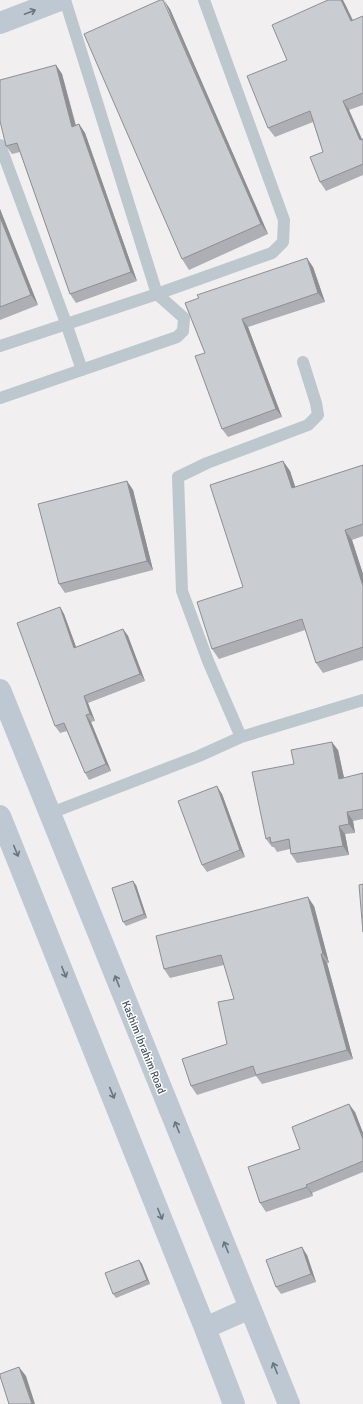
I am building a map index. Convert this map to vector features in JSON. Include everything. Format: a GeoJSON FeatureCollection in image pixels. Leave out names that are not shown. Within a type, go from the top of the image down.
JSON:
{"type":"FeatureCollection","features":[{"type":"Feature","properties":{"kind":"street"},"geometry":{"type":"LineString","coordinates":[[0,23],[60,0]]}},
{"type":"Feature","properties":{"kind":"street","name":"Kashim Ibrahim Road"},"geometry":{"type":"LineString","coordinates":[[0,690],[289,1404]]}},
{"type":"Feature","properties":{"kind":"street"},"geometry":{"type":"LineString","coordinates":[[0,816],[11,840],[234,1404]]}},
{"type":"Feature","properties":{"kind":"street"},"geometry":{"type":"LineString","coordinates":[[205,1328],[250,1308]]}},
{"type":"Feature","properties":{"kind":"lane"},"geometry":{"type":"LineString","coordinates":[[0,398],[177,337],[183,331],[184,318],[158,294],[65,0]]}},
{"type":"Feature","properties":{"kind":"lane"},"geometry":{"type":"LineString","coordinates":[[0,346],[66,323],[158,294],[272,253],[283,242],[284,220],[204,0]]}},
{"type":"Feature","properties":{"kind":"lane"},"geometry":{"type":"LineString","coordinates":[[0,145],[82,370]]}},
{"type":"Feature","properties":{"kind":"lane"},"geometry":{"type":"LineString","coordinates":[[241,737],[208,661],[182,591],[178,477],[207,463],[308,424],[318,415],[316,403],[303,362]]}},
{"type":"Feature","properties":{"kind":"lane"},"geometry":{"type":"LineString","coordinates":[[51,813],[199,756],[241,737],[363,700]]}},
{"type":"Feature","properties":{"kind":"building"},"geometry":{"type":"Polygon","coordinates":[[[163,0],[261,224],[182,259],[84,34],[163,0]]]}},
{"type":"Feature","properties":{"kind":"building"},"geometry":{"type":"Polygon","coordinates":[[[328,0],[341,0],[351,21],[363,16],[363,93],[343,101],[360,140],[363,139],[363,164],[320,182],[310,157],[323,152],[310,111],[268,128],[247,76],[287,60],[272,25],[328,0]]]}},
{"type":"Feature","properties":{"kind":"building"},"geometry":{"type":"Polygon","coordinates":[[[56,65],[72,127],[79,124],[131,272],[70,294],[17,143],[6,146],[0,121],[0,80],[56,65]]]}},
{"type":"Feature","properties":{"kind":"building"},"geometry":{"type":"Polygon","coordinates":[[[0,217],[31,295],[0,307],[0,217]]]}},
{"type":"Feature","properties":{"kind":"building"},"geometry":{"type":"Polygon","coordinates":[[[307,258],[318,293],[242,319],[276,409],[222,429],[195,356],[205,353],[185,303],[199,298],[197,295],[307,258]]]}},
{"type":"Feature","properties":{"kind":"building"},"geometry":{"type":"Polygon","coordinates":[[[283,461],[292,488],[363,465],[363,524],[345,530],[363,586],[363,647],[316,663],[302,619],[212,649],[197,602],[243,587],[210,485],[283,461]]]}},
{"type":"Feature","properties":{"kind":"building"},"geometry":{"type":"Polygon","coordinates":[[[127,481],[147,561],[59,584],[38,504],[127,481]]]}},
{"type":"Feature","properties":{"kind":"building"},"geometry":{"type":"Polygon","coordinates":[[[60,607],[74,648],[123,629],[140,674],[84,696],[90,714],[86,715],[106,764],[85,773],[64,723],[55,726],[17,623],[60,607]]]}},
{"type":"Feature","properties":{"kind":"building"},"geometry":{"type":"Polygon","coordinates":[[[332,742],[339,779],[363,773],[363,809],[347,812],[349,824],[339,826],[343,846],[291,854],[289,839],[271,843],[270,837],[266,839],[252,772],[294,764],[291,750],[332,742]]]}},
{"type":"Feature","properties":{"kind":"building"},"geometry":{"type":"Polygon","coordinates":[[[217,786],[240,850],[202,865],[178,801],[217,786]]]}},
{"type":"Feature","properties":{"kind":"building"},"geometry":{"type":"Polygon","coordinates":[[[133,881],[144,914],[123,922],[112,888],[133,881]]]}},
{"type":"Feature","properties":{"kind":"building"},"geometry":{"type":"Polygon","coordinates":[[[363,884],[363,932],[359,885],[363,884]]]}},
{"type":"Feature","properties":{"kind":"building"},"geometry":{"type":"Polygon","coordinates":[[[308,897],[323,954],[321,954],[347,1050],[256,1075],[253,1066],[191,1086],[182,1059],[227,1044],[218,1002],[234,999],[221,955],[164,969],[156,936],[308,897]]]}},
{"type":"Feature","properties":{"kind":"building"},"geometry":{"type":"Polygon","coordinates":[[[349,1104],[363,1139],[363,1161],[306,1185],[307,1187],[260,1203],[248,1167],[300,1149],[292,1127],[349,1104]]]}},
{"type":"Feature","properties":{"kind":"building"},"geometry":{"type":"Polygon","coordinates":[[[302,1247],[311,1274],[276,1287],[266,1260],[302,1247]]]}},
{"type":"Feature","properties":{"kind":"building"},"geometry":{"type":"Polygon","coordinates":[[[139,1260],[147,1280],[113,1294],[105,1273],[139,1260]]]}},
{"type":"Feature","properties":{"kind":"building"},"geometry":{"type":"Polygon","coordinates":[[[19,1367],[32,1404],[9,1404],[0,1374],[19,1367]]]}}]}
